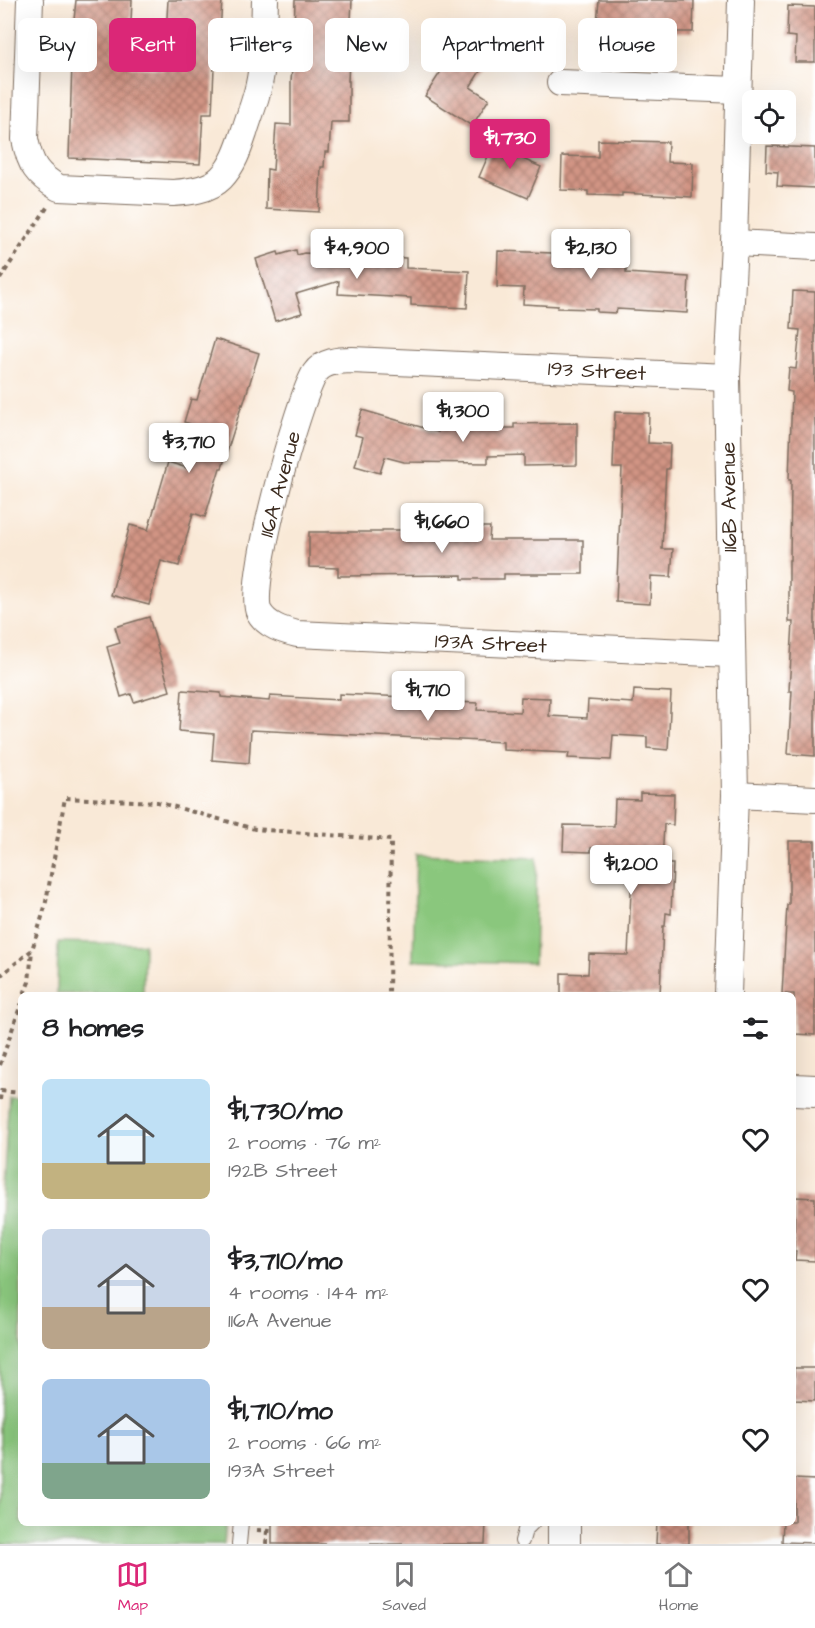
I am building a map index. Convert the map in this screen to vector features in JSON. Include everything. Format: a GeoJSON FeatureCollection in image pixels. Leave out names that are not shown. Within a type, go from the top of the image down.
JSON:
{"type":"FeatureCollection","features":[{"type":"Feature","properties":{"kind":"street"},"geometry":{"type":"LineString","coordinates":[[30,0],[25,139],[28,154],[36,169],[45,180],[59,188],[173,193],[208,187],[221,179],[238,150],[260,83],[265,0]]}},
{"type":"Feature","properties":{"kind":"street","name":"116B Avenue"},"geometry":{"type":"LineString","coordinates":[[728,992],[735,795],[727,377],[734,243],[741,0]]}},
{"type":"Feature","properties":{"kind":"street"},"geometry":{"type":"LineString","coordinates":[[560,83],[738,90]]}},
{"type":"Feature","properties":{"kind":"street"},"geometry":{"type":"LineString","coordinates":[[734,243],[815,247]]}},
{"type":"Feature","properties":{"kind":"street","name":"193 Street"},"geometry":{"type":"LineString","coordinates":[[324,365],[352,360],[727,377]]}},
{"type":"Feature","properties":{"kind":"street","name":"116A Avenue"},"geometry":{"type":"LineString","coordinates":[[258,610],[257,593],[268,522],[283,465],[308,387],[316,372],[324,365]]}},
{"type":"Feature","properties":{"kind":"street","name":"193A Street"},"geometry":{"type":"LineString","coordinates":[[258,610],[269,623],[280,630],[297,634],[731,654]]}},
{"type":"Feature","properties":{"kind":"street"},"geometry":{"type":"LineString","coordinates":[[735,795],[815,799]]}},
{"type":"Feature","properties":{"kind":"street"},"geometry":{"type":"LineString","coordinates":[[796,1090],[815,1091]]}},
{"type":"Feature","properties":{"kind":"street"},"geometry":{"type":"LineString","coordinates":[[564,1526],[564,1544]]}},
{"type":"Feature","properties":{"kind":"lane"},"geometry":{"type":"LineString","coordinates":[[239,1544],[241,1526]]}},
{"type":"Feature","properties":{"kind":"lane"},"geometry":{"type":"LineString","coordinates":[[522,1541],[525,1530],[529,1526]]}},
{"type":"Feature","properties":{"kind":"path"},"geometry":{"type":"LineString","coordinates":[[0,279],[59,188]]}},
{"type":"Feature","properties":{"kind":"path"},"geometry":{"type":"LineString","coordinates":[[25,992],[29,982],[32,950],[45,907],[65,798],[157,802],[255,829],[391,840],[389,992]]}},
{"type":"Feature","properties":{"kind":"path"},"geometry":{"type":"LineString","coordinates":[[0,976],[32,950]]}},
{"type":"Feature","properties":{"kind":"path"},"geometry":{"type":"LineString","coordinates":[[0,1065],[18,1013]]}},
{"type":"Feature","properties":{"kind":"path"},"geometry":{"type":"LineString","coordinates":[[0,1100],[1,1091],[18,1093]]}},
{"type":"Feature","properties":{"kind":"path"},"geometry":{"type":"LineString","coordinates":[[266,1544],[267,1531]]}},
{"type":"Feature","properties":{"kind":"green space"},"geometry":{"type":"Polygon","coordinates":[[[416,854],[537,858],[534,963],[413,960],[416,854]]]}},
{"type":"Feature","properties":{"kind":"green space"},"geometry":{"type":"Polygon","coordinates":[[[58,942],[144,944],[143,992],[57,992],[58,942]]]}},
{"type":"Feature","properties":{"kind":"green space"},"geometry":{"type":"Polygon","coordinates":[[[9,1096],[18,1097],[18,1526],[226,1526],[224,1544],[0,1544],[0,1236],[9,1096]]]}},
{"type":"Feature","properties":{"kind":"building"},"geometry":{"type":"Polygon","coordinates":[[[76,0],[132,0],[131,18],[109,18],[109,72],[196,72],[196,18],[167,18],[168,0],[222,0],[221,18],[208,18],[208,72],[214,72],[212,114],[203,114],[200,164],[69,158],[72,72],[97,72],[97,18],[74,18],[76,0]]]}},
{"type":"Feature","properties":{"kind":"building"},"geometry":{"type":"Polygon","coordinates":[[[295,0],[352,0],[351,18],[325,18],[325,72],[348,72],[349,122],[331,122],[329,152],[325,152],[324,167],[321,167],[319,212],[266,209],[267,169],[273,170],[276,124],[291,125],[292,72],[313,72],[313,18],[294,18],[295,0]]]}},
{"type":"Feature","properties":{"kind":"building"},"geometry":{"type":"Polygon","coordinates":[[[599,0],[694,0],[693,32],[677,32],[677,18],[597,18],[599,0]]]}},
{"type":"Feature","properties":{"kind":"building"},"geometry":{"type":"Polygon","coordinates":[[[788,6],[815,7],[815,62],[795,62],[796,37],[787,36],[788,6]]]}},
{"type":"Feature","properties":{"kind":"building"},"geometry":{"type":"Polygon","coordinates":[[[441,72],[479,72],[470,87],[489,99],[472,126],[425,96],[441,72]]]}},
{"type":"Feature","properties":{"kind":"building"},"geometry":{"type":"Polygon","coordinates":[[[495,140],[514,148],[511,154],[541,167],[528,198],[479,177],[495,140]]]}},
{"type":"Feature","properties":{"kind":"building"},"geometry":{"type":"Polygon","coordinates":[[[598,140],[668,142],[667,162],[693,163],[692,197],[622,193],[622,196],[588,195],[588,191],[561,190],[562,156],[598,157],[598,140]]]}},
{"type":"Feature","properties":{"kind":"building"},"geometry":{"type":"Polygon","coordinates":[[[767,146],[815,148],[815,188],[777,186],[778,172],[766,171],[767,146]]]}},
{"type":"Feature","properties":{"kind":"building"},"geometry":{"type":"Polygon","coordinates":[[[592,232],[627,233],[626,273],[689,277],[687,313],[617,309],[616,313],[597,312],[597,309],[523,304],[524,288],[497,287],[498,251],[552,253],[552,257],[591,258],[592,232]]]}},
{"type":"Feature","properties":{"kind":"building"},"geometry":{"type":"Polygon","coordinates":[[[296,250],[297,255],[304,253],[406,258],[406,268],[469,271],[467,308],[411,305],[411,298],[338,294],[339,281],[296,294],[302,313],[275,321],[256,259],[278,252],[279,255],[296,250]]]}},
{"type":"Feature","properties":{"kind":"building"},"geometry":{"type":"Polygon","coordinates":[[[793,291],[815,292],[815,756],[788,754],[793,622],[789,622],[791,480],[789,480],[792,392],[787,391],[789,368],[796,369],[800,330],[791,329],[793,291]]]}},
{"type":"Feature","properties":{"kind":"building"},"geometry":{"type":"Polygon","coordinates":[[[215,339],[259,353],[205,517],[193,513],[179,566],[161,561],[149,605],[111,595],[130,525],[148,530],[168,462],[187,468],[200,427],[184,422],[191,399],[197,400],[215,339]]]}},
{"type":"Feature","properties":{"kind":"building"},"geometry":{"type":"Polygon","coordinates":[[[362,410],[438,432],[438,421],[469,421],[469,428],[514,428],[514,424],[577,423],[577,465],[524,466],[524,455],[488,456],[488,463],[404,462],[385,457],[380,473],[355,466],[363,437],[355,435],[362,410]]]}},
{"type":"Feature","properties":{"kind":"building"},"geometry":{"type":"Polygon","coordinates":[[[615,412],[649,413],[648,443],[670,444],[669,469],[666,469],[662,549],[673,549],[671,577],[651,576],[650,604],[616,602],[622,468],[613,468],[615,412]]]}},
{"type":"Feature","properties":{"kind":"building"},"geometry":{"type":"Polygon","coordinates":[[[440,527],[490,527],[489,540],[583,540],[583,574],[504,574],[504,579],[462,579],[462,575],[338,576],[338,568],[309,567],[309,532],[440,530],[440,527]]]}},
{"type":"Feature","properties":{"kind":"building"},"geometry":{"type":"Polygon","coordinates":[[[149,617],[170,691],[134,702],[131,694],[121,697],[107,647],[120,643],[115,627],[149,617]]]}},
{"type":"Feature","properties":{"kind":"building"},"geometry":{"type":"Polygon","coordinates":[[[182,690],[221,693],[221,697],[269,701],[270,696],[339,700],[339,694],[406,697],[406,700],[478,703],[477,710],[520,712],[521,697],[550,698],[549,716],[587,718],[588,700],[633,703],[634,690],[671,692],[668,750],[647,748],[647,737],[613,735],[611,760],[568,758],[569,753],[503,750],[503,742],[251,730],[249,763],[212,760],[214,734],[179,731],[182,690]]]}},
{"type":"Feature","properties":{"kind":"building"},"geometry":{"type":"Polygon","coordinates":[[[640,793],[674,794],[673,825],[664,824],[662,864],[673,864],[671,914],[666,913],[665,926],[663,926],[660,992],[561,992],[561,973],[588,974],[589,954],[628,955],[633,850],[591,848],[591,852],[563,851],[564,825],[614,826],[615,799],[640,800],[640,793]]]}},
{"type":"Feature","properties":{"kind":"building"},"geometry":{"type":"Polygon","coordinates":[[[789,841],[815,841],[815,1035],[796,1034],[796,992],[782,992],[787,905],[789,905],[789,841]]]}},
{"type":"Feature","properties":{"kind":"building"},"geometry":{"type":"Polygon","coordinates":[[[796,1197],[815,1198],[815,1261],[796,1260],[796,1197]]]}},
{"type":"Feature","properties":{"kind":"building"},"geometry":{"type":"Polygon","coordinates":[[[796,1368],[815,1368],[815,1401],[796,1400],[796,1368]]]}},
{"type":"Feature","properties":{"kind":"building"},"geometry":{"type":"Polygon","coordinates":[[[796,1479],[815,1480],[815,1543],[782,1542],[783,1526],[796,1526],[796,1479]]]}},
{"type":"Feature","properties":{"kind":"building"},"geometry":{"type":"Polygon","coordinates":[[[272,1526],[486,1526],[485,1544],[272,1544],[272,1526]]]}},
{"type":"Feature","properties":{"kind":"building"},"geometry":{"type":"Polygon","coordinates":[[[657,1526],[689,1526],[689,1544],[656,1544],[657,1526]]]}}]}
